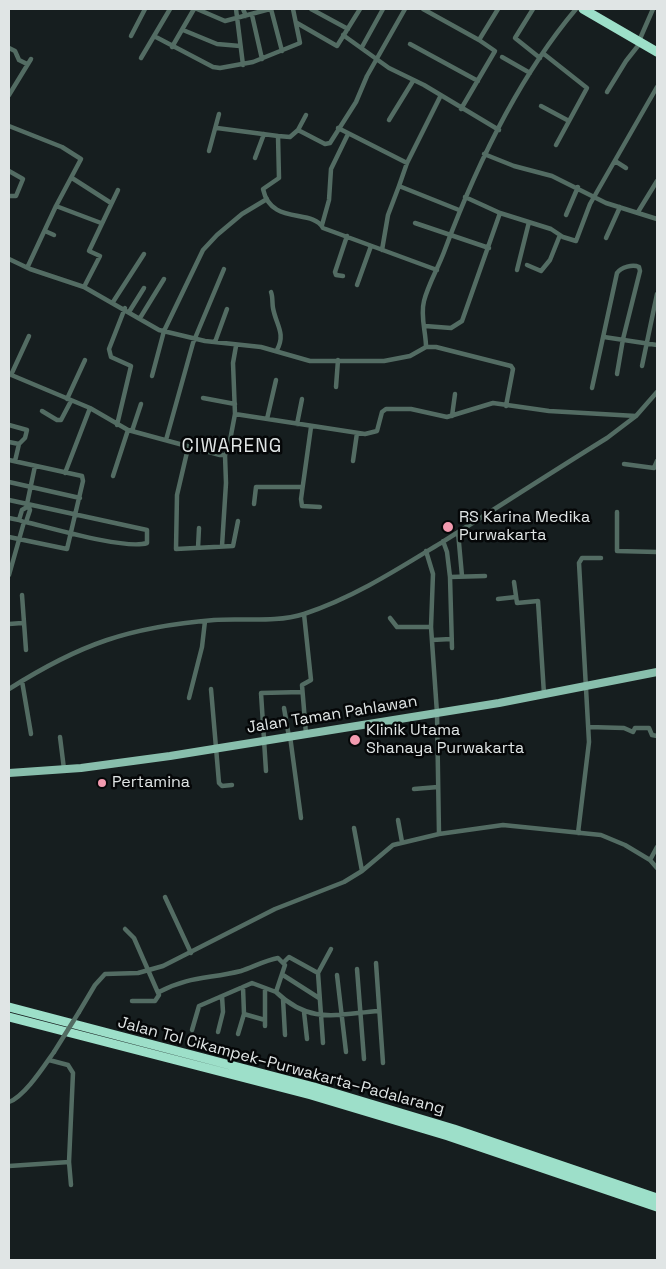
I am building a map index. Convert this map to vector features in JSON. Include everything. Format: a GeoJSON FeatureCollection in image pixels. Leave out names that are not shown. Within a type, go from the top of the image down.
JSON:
{"type":"FeatureCollection","features":[{"type":"Feature","properties":{"kind":"highway"},"geometry":{"type":"LineString","coordinates":[[583,9],[657,52]]}},
{"type":"Feature","properties":{"kind":"highway","name":"Jalan Tol Cikampek–Purwakarta–Padalarang"},"geometry":{"type":"LineString","coordinates":[[9,1007],[314,1087],[454,1129],[657,1198]]}},
{"type":"Feature","properties":{"kind":"highway","name":"Jalan Tol Cikampek–Purwakarta–Padalarang"},"geometry":{"type":"LineString","coordinates":[[9,1017],[312,1095],[440,1134],[657,1207]]}},
{"type":"Feature","properties":{"kind":"main road","name":"Jalan Taman Pahlawan"},"geometry":{"type":"LineString","coordinates":[[9,773],[64,769],[306,734],[544,695],[657,672]]}},
{"type":"Feature","properties":{"kind":"street"},"geometry":{"type":"LineString","coordinates":[[131,36],[144,9]]}},
{"type":"Feature","properties":{"kind":"street"},"geometry":{"type":"LineString","coordinates":[[141,58],[170,9]]}},
{"type":"Feature","properties":{"kind":"street"},"geometry":{"type":"LineString","coordinates":[[172,47],[196,9],[224,21],[238,19],[269,9],[282,50]]}},
{"type":"Feature","properties":{"kind":"street"},"geometry":{"type":"LineString","coordinates":[[236,9],[243,65]]}},
{"type":"Feature","properties":{"kind":"street"},"geometry":{"type":"LineString","coordinates":[[243,9],[246,16]]}},
{"type":"Feature","properties":{"kind":"street"},"geometry":{"type":"LineString","coordinates":[[154,36],[172,47],[216,68],[243,65],[301,42],[293,9]]}},
{"type":"Feature","properties":{"kind":"street"},"geometry":{"type":"LineString","coordinates":[[311,9],[348,29]]}},
{"type":"Feature","properties":{"kind":"street"},"geometry":{"type":"LineString","coordinates":[[297,23],[337,46],[360,9]]}},
{"type":"Feature","properties":{"kind":"street"},"geometry":{"type":"LineString","coordinates":[[362,46],[383,9]]}},
{"type":"Feature","properties":{"kind":"street"},"geometry":{"type":"LineString","coordinates":[[298,130],[327,145],[356,102],[360,89],[405,9]]}},
{"type":"Feature","properties":{"kind":"street"},"geometry":{"type":"LineString","coordinates":[[423,9],[495,51],[461,109]]}},
{"type":"Feature","properties":{"kind":"street"},"geometry":{"type":"LineString","coordinates":[[479,40],[498,9]]}},
{"type":"Feature","properties":{"kind":"street"},"geometry":{"type":"LineString","coordinates":[[533,9],[515,38],[587,86],[556,145]]}},
{"type":"Feature","properties":{"kind":"street"},"geometry":{"type":"LineString","coordinates":[[426,347],[424,301],[459,210],[484,154],[530,73],[558,31],[576,9]]}},
{"type":"Feature","properties":{"kind":"street"},"geometry":{"type":"LineString","coordinates":[[607,92],[640,42],[653,9]]}},
{"type":"Feature","properties":{"kind":"street"},"geometry":{"type":"LineString","coordinates":[[252,15],[262,59]]}},
{"type":"Feature","properties":{"kind":"street"},"geometry":{"type":"LineString","coordinates":[[183,30],[217,44],[240,46]]}},
{"type":"Feature","properties":{"kind":"street"},"geometry":{"type":"LineString","coordinates":[[344,35],[362,46],[390,68],[424,85],[440,97],[499,130]]}},
{"type":"Feature","properties":{"kind":"street"},"geometry":{"type":"LineString","coordinates":[[410,44],[478,81]]}},
{"type":"Feature","properties":{"kind":"street"},"geometry":{"type":"LineString","coordinates":[[9,48],[16,51],[19,60],[27,64]]}},
{"type":"Feature","properties":{"kind":"street"},"geometry":{"type":"LineString","coordinates":[[502,57],[530,73]]}},
{"type":"Feature","properties":{"kind":"street"},"geometry":{"type":"LineString","coordinates":[[9,95],[31,59]]}},
{"type":"Feature","properties":{"kind":"street"},"geometry":{"type":"LineString","coordinates":[[389,120],[413,81]]}},
{"type":"Feature","properties":{"kind":"street"},"geometry":{"type":"LineString","coordinates":[[466,197],[500,213],[577,241],[595,197],[657,87]]}},
{"type":"Feature","properties":{"kind":"street"},"geometry":{"type":"LineString","coordinates":[[382,250],[388,215],[407,163],[440,97]]}},
{"type":"Feature","properties":{"kind":"street"},"geometry":{"type":"LineString","coordinates":[[542,106],[569,121]]}},
{"type":"Feature","properties":{"kind":"street"},"geometry":{"type":"LineString","coordinates":[[209,151],[217,128],[219,114]]}},
{"type":"Feature","properties":{"kind":"street"},"geometry":{"type":"LineString","coordinates":[[217,128],[290,136],[298,130],[306,115]]}},
{"type":"Feature","properties":{"kind":"street"},"geometry":{"type":"LineString","coordinates":[[9,128],[62,147],[81,158],[28,266]]}},
{"type":"Feature","properties":{"kind":"street"},"geometry":{"type":"LineString","coordinates":[[338,128],[407,163]]}},
{"type":"Feature","properties":{"kind":"street"},"geometry":{"type":"LineString","coordinates":[[255,158],[264,134]]}},
{"type":"Feature","properties":{"kind":"street"},"geometry":{"type":"LineString","coordinates":[[322,225],[329,200],[331,169],[348,134]]}},
{"type":"Feature","properties":{"kind":"street"},"geometry":{"type":"LineString","coordinates":[[278,136],[279,178],[265,186],[267,199],[283,214],[315,221],[322,225],[323,228],[437,270]]}},
{"type":"Feature","properties":{"kind":"street"},"geometry":{"type":"LineString","coordinates":[[484,154],[552,176],[578,187],[595,197],[657,219]]}},
{"type":"Feature","properties":{"kind":"street"},"geometry":{"type":"LineString","coordinates":[[615,162],[626,168]]}},
{"type":"Feature","properties":{"kind":"street"},"geometry":{"type":"LineString","coordinates":[[9,171],[23,179],[16,196],[9,196]]}},
{"type":"Feature","properties":{"kind":"street"},"geometry":{"type":"LineString","coordinates":[[72,178],[111,203]]}},
{"type":"Feature","properties":{"kind":"street"},"geometry":{"type":"LineString","coordinates":[[638,212],[657,181]]}},
{"type":"Feature","properties":{"kind":"street"},"geometry":{"type":"LineString","coordinates":[[399,186],[459,210]]}},
{"type":"Feature","properties":{"kind":"street"},"geometry":{"type":"LineString","coordinates":[[566,214],[578,187]]}},
{"type":"Feature","properties":{"kind":"street"},"geometry":{"type":"LineString","coordinates":[[84,288],[100,256],[89,251],[118,190]]}},
{"type":"Feature","properties":{"kind":"street"},"geometry":{"type":"LineString","coordinates":[[152,376],[164,331],[205,247],[242,214],[267,199]]}},
{"type":"Feature","properties":{"kind":"street"},"geometry":{"type":"LineString","coordinates":[[56,206],[101,223]]}},
{"type":"Feature","properties":{"kind":"street"},"geometry":{"type":"LineString","coordinates":[[606,238],[620,207]]}},
{"type":"Feature","properties":{"kind":"street"},"geometry":{"type":"LineString","coordinates":[[425,326],[451,328],[462,321],[472,288],[489,248],[500,213]]}},
{"type":"Feature","properties":{"kind":"street"},"geometry":{"type":"LineString","coordinates":[[517,270],[529,222]]}},
{"type":"Feature","properties":{"kind":"street"},"geometry":{"type":"LineString","coordinates":[[415,223],[489,248]]}},
{"type":"Feature","properties":{"kind":"street"},"geometry":{"type":"LineString","coordinates":[[45,231],[54,234]]}},
{"type":"Feature","properties":{"kind":"street"},"geometry":{"type":"LineString","coordinates":[[527,265],[541,271],[550,260],[560,235]]}},
{"type":"Feature","properties":{"kind":"street"},"geometry":{"type":"LineString","coordinates":[[343,276],[336,275],[335,272],[347,236]]}},
{"type":"Feature","properties":{"kind":"street"},"geometry":{"type":"LineString","coordinates":[[357,285],[371,246]]}},
{"type":"Feature","properties":{"kind":"street"},"geometry":{"type":"LineString","coordinates":[[113,302],[144,254]]}},
{"type":"Feature","properties":{"kind":"street"},"geometry":{"type":"LineString","coordinates":[[9,258],[84,288],[125,308],[164,331],[195,338],[236,346],[277,350],[291,357],[310,361],[384,361],[410,356],[426,347],[436,347],[511,366],[513,368],[506,406]]}},
{"type":"Feature","properties":{"kind":"street"},"geometry":{"type":"LineString","coordinates":[[592,388],[617,273],[634,265],[640,267],[640,271],[623,339],[617,374]]}},
{"type":"Feature","properties":{"kind":"street"},"geometry":{"type":"LineString","coordinates":[[166,440],[195,338],[224,269]]}},
{"type":"Feature","properties":{"kind":"street"},"geometry":{"type":"LineString","coordinates":[[140,318],[164,279]]}},
{"type":"Feature","properties":{"kind":"street"},"geometry":{"type":"LineString","coordinates":[[129,312],[144,288]]}},
{"type":"Feature","properties":{"kind":"street"},"geometry":{"type":"LineString","coordinates":[[271,292],[273,307],[281,331],[281,342],[277,350]]}},
{"type":"Feature","properties":{"kind":"street"},"geometry":{"type":"LineString","coordinates":[[642,366],[657,294]]}},
{"type":"Feature","properties":{"kind":"street"},"geometry":{"type":"LineString","coordinates":[[117,424],[131,366],[111,357],[109,350],[125,308]]}},
{"type":"Feature","properties":{"kind":"street"},"geometry":{"type":"LineString","coordinates":[[214,342],[227,309]]}},
{"type":"Feature","properties":{"kind":"street"},"geometry":{"type":"LineString","coordinates":[[29,336],[10,374],[90,408],[130,430],[188,448],[225,455]]}},
{"type":"Feature","properties":{"kind":"street"},"geometry":{"type":"LineString","coordinates":[[604,336],[657,345]]}},
{"type":"Feature","properties":{"kind":"street"},"geometry":{"type":"LineString","coordinates":[[222,546],[226,483],[225,455],[228,451],[236,404],[234,363],[236,346]]}},
{"type":"Feature","properties":{"kind":"street"},"geometry":{"type":"LineString","coordinates":[[42,411],[57,420],[61,420],[85,360]]}},
{"type":"Feature","properties":{"kind":"street"},"geometry":{"type":"LineString","coordinates":[[336,387],[338,360]]}},
{"type":"Feature","properties":{"kind":"street"},"geometry":{"type":"LineString","coordinates":[[267,419],[276,380]]}},
{"type":"Feature","properties":{"kind":"street"},"geometry":{"type":"LineString","coordinates":[[9,689],[71,653],[109,638],[162,626],[204,621],[286,618],[304,614],[358,593],[607,438],[636,416],[657,392]]}},
{"type":"Feature","properties":{"kind":"street"},"geometry":{"type":"LineString","coordinates":[[452,416],[455,394]]}},
{"type":"Feature","properties":{"kind":"street"},"geometry":{"type":"LineString","coordinates":[[203,398],[236,404]]}},
{"type":"Feature","properties":{"kind":"street"},"geometry":{"type":"LineString","coordinates":[[297,424],[302,399]]}},
{"type":"Feature","properties":{"kind":"street"},"geometry":{"type":"LineString","coordinates":[[650,400],[657,400]]}},
{"type":"Feature","properties":{"kind":"street"},"geometry":{"type":"LineString","coordinates":[[235,414],[357,433],[377,431],[382,412],[386,409],[411,409],[439,417],[452,416],[493,403],[506,406],[636,416]]}},
{"type":"Feature","properties":{"kind":"street"},"geometry":{"type":"LineString","coordinates":[[113,476],[141,404]]}},
{"type":"Feature","properties":{"kind":"street"},"geometry":{"type":"LineString","coordinates":[[65,473],[90,408]]}},
{"type":"Feature","properties":{"kind":"street"},"geometry":{"type":"LineString","coordinates":[[9,425],[27,430],[25,438],[19,444],[15,461]]}},
{"type":"Feature","properties":{"kind":"street"},"geometry":{"type":"LineString","coordinates":[[312,427],[301,488],[302,506],[320,507]]}},
{"type":"Feature","properties":{"kind":"street"},"geometry":{"type":"LineString","coordinates":[[353,461],[357,433]]}},
{"type":"Feature","properties":{"kind":"street"},"geometry":{"type":"LineString","coordinates":[[9,442],[19,444]]}},
{"type":"Feature","properties":{"kind":"street"},"geometry":{"type":"LineString","coordinates":[[188,448],[177,495],[177,549],[234,545],[238,521]]}},
{"type":"Feature","properties":{"kind":"street"},"geometry":{"type":"LineString","coordinates":[[9,460],[83,478],[68,547],[65,549],[9,537]]}},
{"type":"Feature","properties":{"kind":"street"},"geometry":{"type":"LineString","coordinates":[[624,464],[654,468],[657,460]]}},
{"type":"Feature","properties":{"kind":"street"},"geometry":{"type":"LineString","coordinates":[[9,574],[11,555],[19,539],[23,521],[22,510],[27,505],[35,466]]}},
{"type":"Feature","properties":{"kind":"street"},"geometry":{"type":"LineString","coordinates":[[9,482],[80,498]]}},
{"type":"Feature","properties":{"kind":"street"},"geometry":{"type":"LineString","coordinates":[[254,504],[256,487],[301,488]]}},
{"type":"Feature","properties":{"kind":"street"},"geometry":{"type":"LineString","coordinates":[[9,500],[147,530],[148,543],[126,543],[72,533],[9,518]]}},
{"type":"Feature","properties":{"kind":"street"},"geometry":{"type":"LineString","coordinates":[[617,512],[617,551],[657,552]]}},
{"type":"Feature","properties":{"kind":"street"},"geometry":{"type":"LineString","coordinates":[[198,548],[200,528]]}},
{"type":"Feature","properties":{"kind":"street"},"geometry":{"type":"LineString","coordinates":[[458,532],[462,576]]}},
{"type":"Feature","properties":{"kind":"street"},"geometry":{"type":"LineString","coordinates":[[443,541],[447,552],[450,578],[452,648]]}},
{"type":"Feature","properties":{"kind":"street"},"geometry":{"type":"LineString","coordinates":[[426,551],[433,574],[431,627],[437,712],[439,834]]}},
{"type":"Feature","properties":{"kind":"street"},"geometry":{"type":"LineString","coordinates":[[578,833],[588,757],[589,727],[581,621],[579,561],[582,558],[601,558]]}},
{"type":"Feature","properties":{"kind":"street"},"geometry":{"type":"LineString","coordinates":[[450,578],[485,576]]}},
{"type":"Feature","properties":{"kind":"street"},"geometry":{"type":"LineString","coordinates":[[514,582],[518,603],[538,601],[544,695]]}},
{"type":"Feature","properties":{"kind":"street"},"geometry":{"type":"LineString","coordinates":[[22,595],[22,623],[26,650]]}},
{"type":"Feature","properties":{"kind":"street"},"geometry":{"type":"LineString","coordinates":[[498,599],[516,597]]}},
{"type":"Feature","properties":{"kind":"street"},"geometry":{"type":"LineString","coordinates":[[304,614],[311,680],[302,684],[306,734]]}},
{"type":"Feature","properties":{"kind":"street"},"geometry":{"type":"LineString","coordinates":[[390,618],[397,627],[431,627]]}},
{"type":"Feature","properties":{"kind":"street"},"geometry":{"type":"LineString","coordinates":[[189,698],[202,646],[204,621]]}},
{"type":"Feature","properties":{"kind":"street"},"geometry":{"type":"LineString","coordinates":[[9,624],[22,623]]}},
{"type":"Feature","properties":{"kind":"street"},"geometry":{"type":"LineString","coordinates":[[432,640],[451,639]]}},
{"type":"Feature","properties":{"kind":"street"},"geometry":{"type":"LineString","coordinates":[[22,681],[31,734]]}},
{"type":"Feature","properties":{"kind":"street"},"geometry":{"type":"LineString","coordinates":[[211,689],[218,783],[222,786],[232,785]]}},
{"type":"Feature","properties":{"kind":"street"},"geometry":{"type":"LineString","coordinates":[[266,771],[261,693],[302,692]]}},
{"type":"Feature","properties":{"kind":"street"},"geometry":{"type":"LineString","coordinates":[[284,708],[290,736],[301,818]]}},
{"type":"Feature","properties":{"kind":"street"},"geometry":{"type":"LineString","coordinates":[[589,727],[624,728],[634,732],[635,728],[650,728],[652,735],[657,736]]}},
{"type":"Feature","properties":{"kind":"street"},"geometry":{"type":"LineString","coordinates":[[60,736],[64,769]]}},
{"type":"Feature","properties":{"kind":"street"},"geometry":{"type":"LineString","coordinates":[[414,789],[438,787]]}},
{"type":"Feature","properties":{"kind":"street"},"geometry":{"type":"LineString","coordinates":[[398,820],[402,842]]}},
{"type":"Feature","properties":{"kind":"street"},"geometry":{"type":"LineString","coordinates":[[9,1102],[16,1099],[24,1091],[49,1060],[95,985],[105,974],[129,974],[149,970],[191,953],[268,912],[339,884],[362,871],[385,851],[402,842],[439,834],[503,825],[610,837],[650,860],[657,868]]}},
{"type":"Feature","properties":{"kind":"street"},"geometry":{"type":"LineString","coordinates":[[354,828],[362,871]]}},
{"type":"Feature","properties":{"kind":"street"},"geometry":{"type":"LineString","coordinates":[[650,860],[657,847]]}},
{"type":"Feature","properties":{"kind":"street"},"geometry":{"type":"LineString","coordinates":[[165,897],[191,953]]}},
{"type":"Feature","properties":{"kind":"street"},"geometry":{"type":"LineString","coordinates":[[125,929],[134,938],[159,992],[159,998],[155,1001],[132,1001]]}},
{"type":"Feature","properties":{"kind":"street"},"geometry":{"type":"LineString","coordinates":[[323,1044],[318,973],[331,949]]}},
{"type":"Feature","properties":{"kind":"street"},"geometry":{"type":"LineString","coordinates":[[276,992],[283,975],[284,962],[288,957],[318,973]]}},
{"type":"Feature","properties":{"kind":"street"},"geometry":{"type":"LineString","coordinates":[[159,992],[174,984],[195,978],[208,978],[241,971],[275,958],[284,962]]}},
{"type":"Feature","properties":{"kind":"street"},"geometry":{"type":"LineString","coordinates":[[376,963],[384,1064]]}},
{"type":"Feature","properties":{"kind":"street"},"geometry":{"type":"LineString","coordinates":[[358,969],[364,1059]]}},
{"type":"Feature","properties":{"kind":"street"},"geometry":{"type":"LineString","coordinates":[[283,975],[319,998]]}},
{"type":"Feature","properties":{"kind":"street"},"geometry":{"type":"LineString","coordinates":[[337,975],[340,1015],[346,1052]]}},
{"type":"Feature","properties":{"kind":"street"},"geometry":{"type":"LineString","coordinates":[[192,1030],[199,1006],[252,983],[276,992],[310,1015],[340,1015],[379,1011]]}},
{"type":"Feature","properties":{"kind":"street"},"geometry":{"type":"LineString","coordinates":[[238,1034],[244,1014],[243,987]]}},
{"type":"Feature","properties":{"kind":"street"},"geometry":{"type":"LineString","coordinates":[[265,988],[265,1026]]}},
{"type":"Feature","properties":{"kind":"street"},"geometry":{"type":"LineString","coordinates":[[218,1032],[223,1012],[222,996]]}},
{"type":"Feature","properties":{"kind":"street"},"geometry":{"type":"LineString","coordinates":[[284,999],[286,1035]]}},
{"type":"Feature","properties":{"kind":"street"},"geometry":{"type":"LineString","coordinates":[[304,1012],[307,1039]]}},
{"type":"Feature","properties":{"kind":"street"},"geometry":{"type":"LineString","coordinates":[[244,1014],[265,1020]]}},
{"type":"Feature","properties":{"kind":"street"},"geometry":{"type":"LineString","coordinates":[[49,1060],[68,1065],[73,1070],[69,1162],[71,1185]]}},
{"type":"Feature","properties":{"kind":"street"},"geometry":{"type":"LineString","coordinates":[[9,1166],[69,1162]]}},
{"type":"Feature","properties":{"kind":"place","name":"RS Karina Medika Purwakarta"},"geometry":{"type":"Point","coordinates":[448,527]}},
{"type":"Feature","properties":{"kind":"place","name":"Klinik Utama Shanaya Purwakarta"},"geometry":{"type":"Point","coordinates":[355,740]}},
{"type":"Feature","properties":{"kind":"place","name":"Pertamina"},"geometry":{"type":"Point","coordinates":[102,783]}},
{"type":"Feature","properties":{"kind":"district","name":"CIWARENG"},"geometry":{"type":"Point","coordinates":[232,447]}}]}
